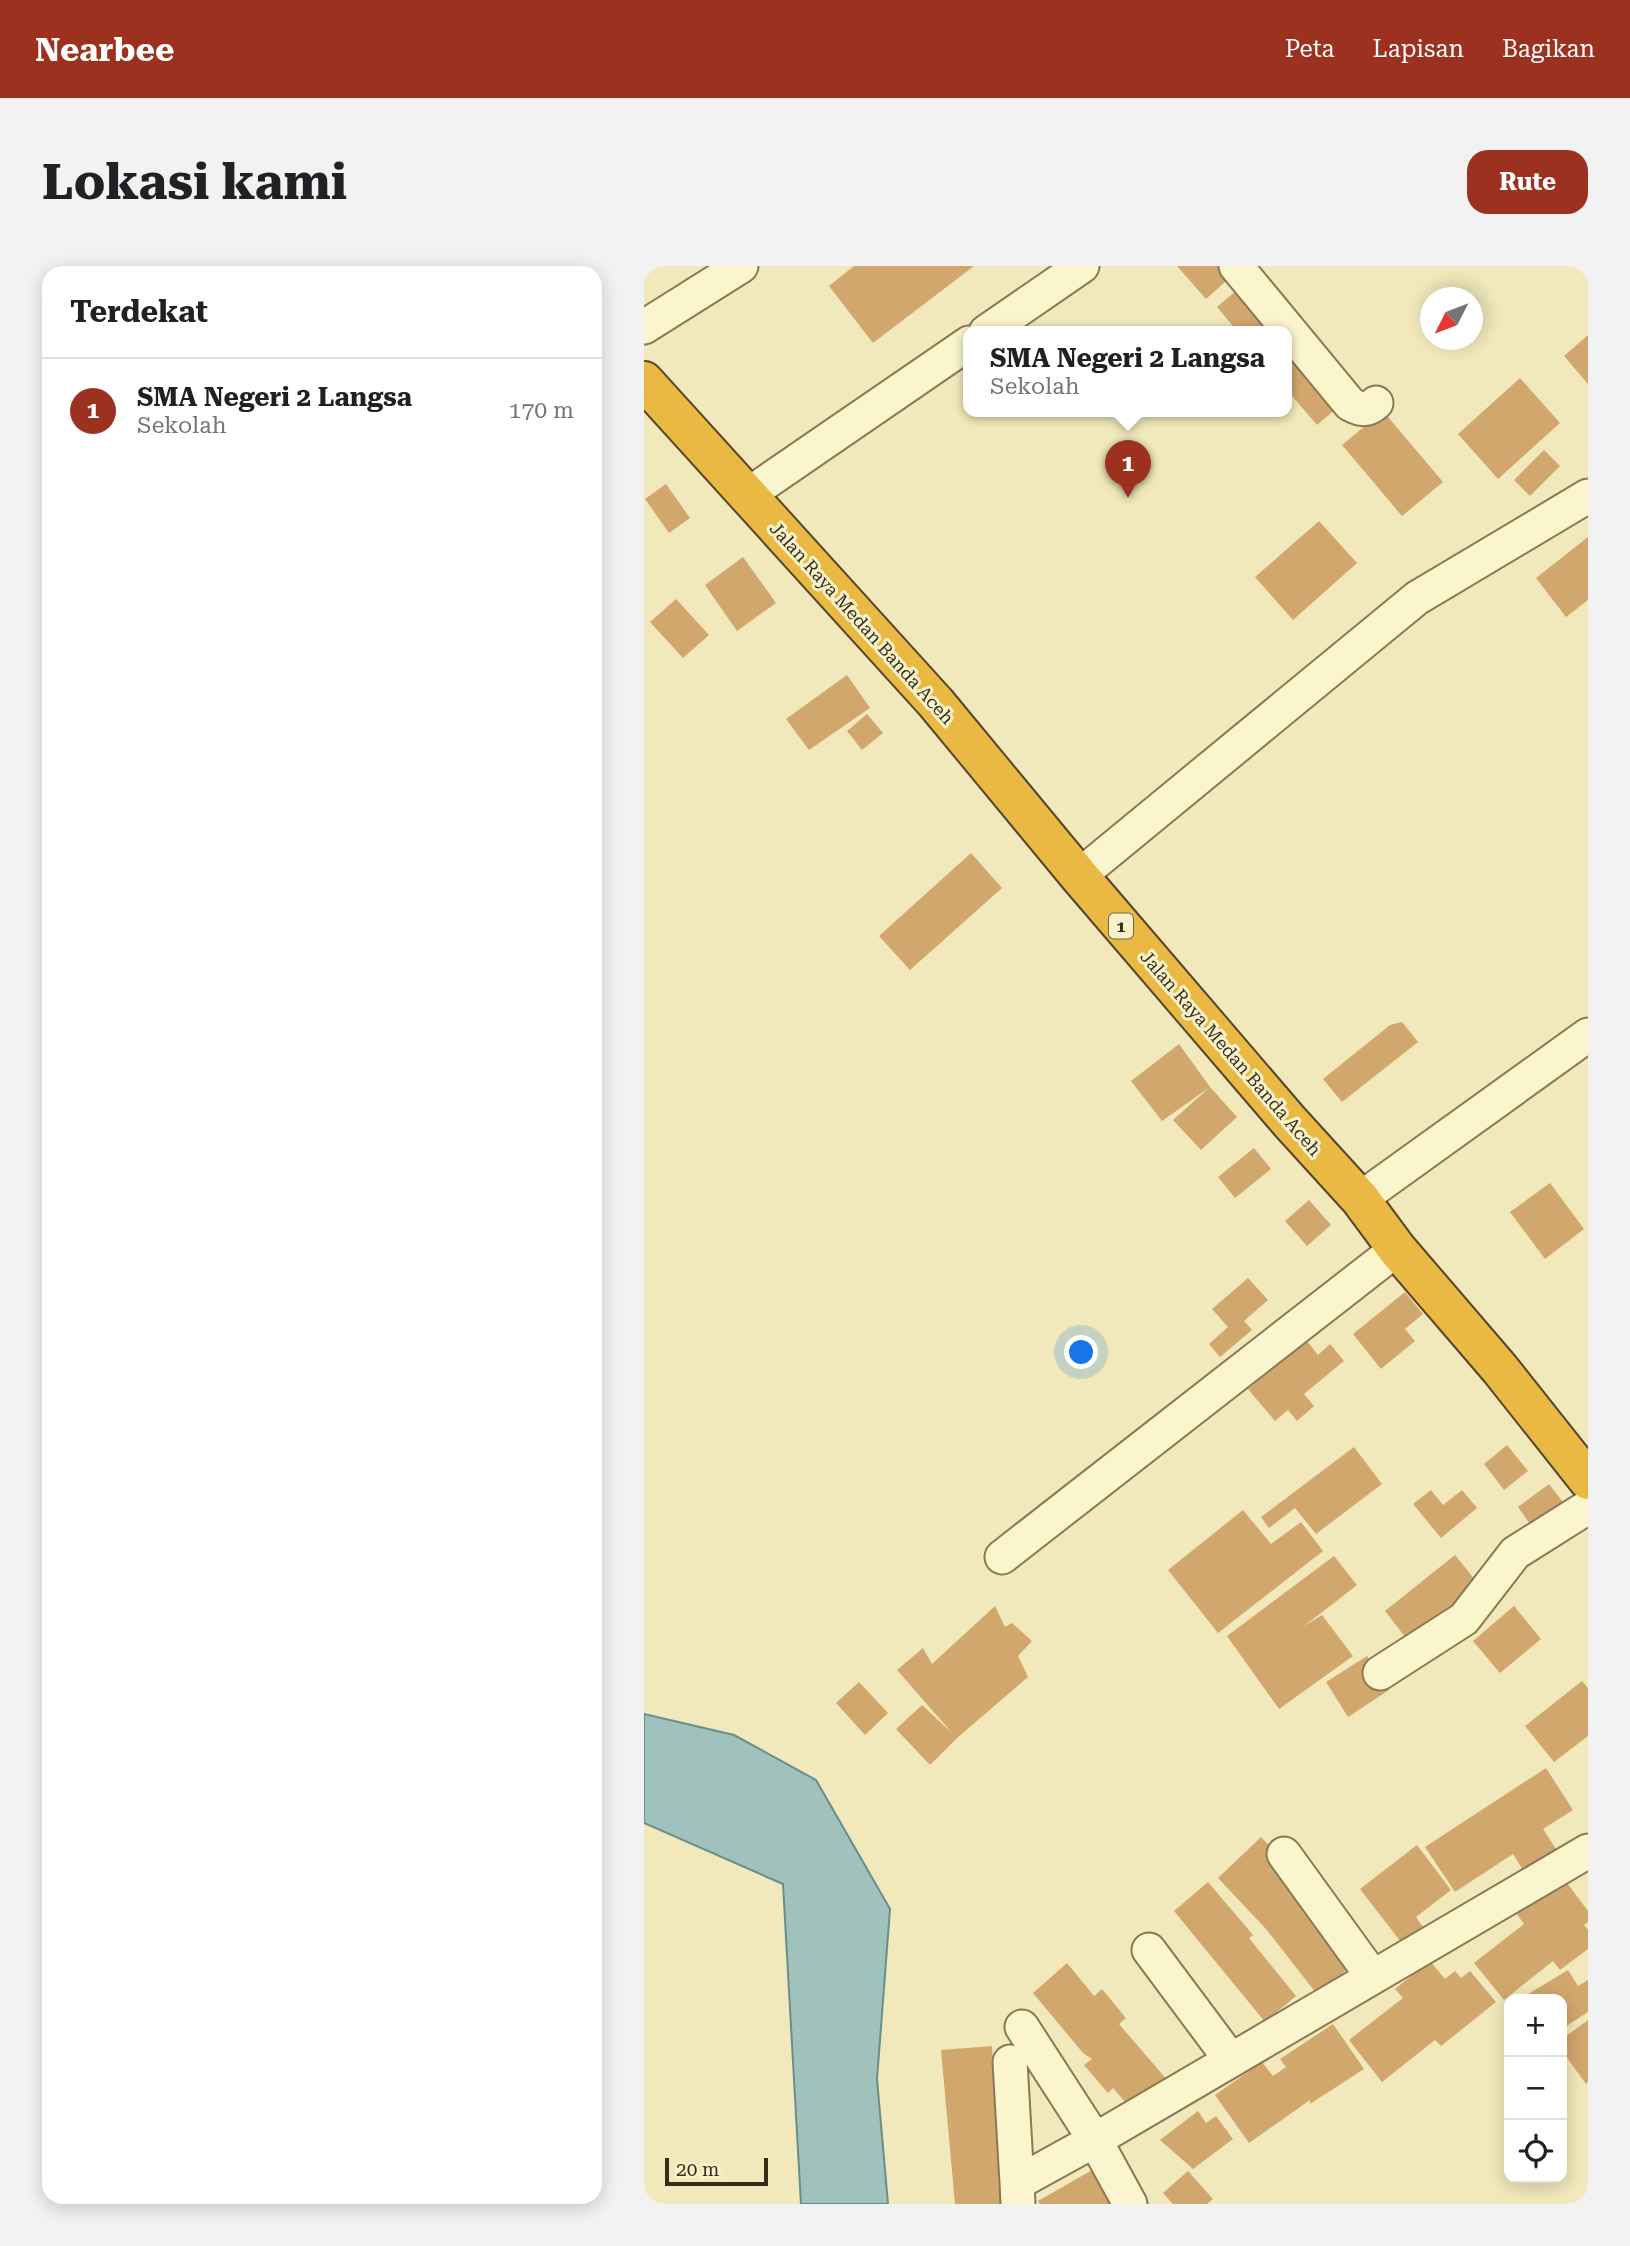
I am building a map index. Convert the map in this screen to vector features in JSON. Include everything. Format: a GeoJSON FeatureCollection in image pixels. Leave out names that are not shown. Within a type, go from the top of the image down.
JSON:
{"type":"FeatureCollection","features":[{"type":"Feature","properties":{"kind":"highway","name":"Jalan Raya Medan Banda Aceh"},"geometry":{"type":"LineString","coordinates":[[644,381],[936,703],[1079,876],[1289,1121],[1360,1199],[1397,1249],[1500,1369],[1588,1479]]}},
{"type":"Feature","properties":{"kind":"street"},"geometry":{"type":"LineString","coordinates":[[644,327],[741,266]]}},
{"type":"Feature","properties":{"kind":"street"},"geometry":{"type":"LineString","coordinates":[[995,326],[1082,266]]}},
{"type":"Feature","properties":{"kind":"street"},"geometry":{"type":"LineString","coordinates":[[1236,266],[1286,326]]}},
{"type":"Feature","properties":{"kind":"street"},"geometry":{"type":"LineString","coordinates":[[1292,334],[1350,404],[1360,409],[1370,409],[1376,403]]}},
{"type":"Feature","properties":{"kind":"street"},"geometry":{"type":"LineString","coordinates":[[746,496],[963,348]]}},
{"type":"Feature","properties":{"kind":"street"},"geometry":{"type":"LineString","coordinates":[[1079,876],[1417,598],[1588,496]]}},
{"type":"Feature","properties":{"kind":"street"},"geometry":{"type":"LineString","coordinates":[[1360,1199],[1588,1035]]}},
{"type":"Feature","properties":{"kind":"street"},"geometry":{"type":"LineString","coordinates":[[1002,1556],[1397,1249]]}},
{"type":"Feature","properties":{"kind":"street"},"geometry":{"type":"LineString","coordinates":[[1380,1673],[1464,1619],[1515,1553],[1588,1507]]}},
{"type":"Feature","properties":{"kind":"street"},"geometry":{"type":"LineString","coordinates":[[1018,2194],[1095,2140],[1588,1851]]}},
{"type":"Feature","properties":{"kind":"street"},"geometry":{"type":"LineString","coordinates":[[1284,1854],[1373,1977]]}},
{"type":"Feature","properties":{"kind":"street"},"geometry":{"type":"LineString","coordinates":[[1149,1950],[1231,2060]]}},
{"type":"Feature","properties":{"kind":"street"},"geometry":{"type":"LineString","coordinates":[[1022,2027],[1095,2140],[1129,2204]]}},
{"type":"Feature","properties":{"kind":"street"},"geometry":{"type":"LineString","coordinates":[[1010,2062],[1018,2194]]}},
{"type":"Feature","properties":{"kind":"water"},"geometry":{"type":"Polygon","coordinates":[[[644,1714],[734,1735],[816,1780],[890,1909],[877,2079],[888,2204],[801,2204],[783,1884],[644,1823],[644,1714]]]}},
{"type":"Feature","properties":{"kind":"building"},"geometry":{"type":"Polygon","coordinates":[[[854,266],[974,266],[873,343],[829,286],[854,266]]]}},
{"type":"Feature","properties":{"kind":"building"},"geometry":{"type":"Polygon","coordinates":[[[1177,266],[1227,266],[1234,274],[1206,299],[1177,266]]]}},
{"type":"Feature","properties":{"kind":"building"},"geometry":{"type":"Polygon","coordinates":[[[1244,284],[1279,326],[1233,326],[1217,307],[1244,284]]]}},
{"type":"Feature","properties":{"kind":"building"},"geometry":{"type":"Polygon","coordinates":[[[1588,335],[1588,384],[1564,356],[1588,335]]]}},
{"type":"Feature","properties":{"kind":"building"},"geometry":{"type":"Polygon","coordinates":[[[1292,341],[1344,402],[1317,425],[1292,396],[1292,341]]]}},
{"type":"Feature","properties":{"kind":"building"},"geometry":{"type":"Polygon","coordinates":[[[1520,378],[1560,423],[1498,479],[1458,434],[1520,378]]]}},
{"type":"Feature","properties":{"kind":"building"},"geometry":{"type":"Polygon","coordinates":[[[1383,411],[1443,482],[1402,516],[1342,445],[1383,411]]]}},
{"type":"Feature","properties":{"kind":"building"},"geometry":{"type":"Polygon","coordinates":[[[1544,450],[1560,466],[1530,496],[1514,480],[1544,450]]]}},
{"type":"Feature","properties":{"kind":"building"},"geometry":{"type":"Polygon","coordinates":[[[666,484],[690,518],[669,533],[645,499],[666,484]]]}},
{"type":"Feature","properties":{"kind":"building"},"geometry":{"type":"Polygon","coordinates":[[[1319,521],[1357,563],[1293,620],[1255,577],[1319,521]]]}},
{"type":"Feature","properties":{"kind":"building"},"geometry":{"type":"Polygon","coordinates":[[[1588,537],[1588,600],[1566,617],[1536,578],[1588,537]]]}},
{"type":"Feature","properties":{"kind":"building"},"geometry":{"type":"Polygon","coordinates":[[[743,557],[776,603],[737,631],[705,585],[743,557]]]}},
{"type":"Feature","properties":{"kind":"building"},"geometry":{"type":"Polygon","coordinates":[[[676,599],[709,635],[683,658],[650,622],[676,599]]]}},
{"type":"Feature","properties":{"kind":"building"},"geometry":{"type":"Polygon","coordinates":[[[847,675],[870,708],[809,750],[786,719],[847,675]]]}},
{"type":"Feature","properties":{"kind":"building"},"geometry":{"type":"Polygon","coordinates":[[[867,714],[883,733],[862,750],[847,731],[867,714]]]}},
{"type":"Feature","properties":{"kind":"building"},"geometry":{"type":"Polygon","coordinates":[[[971,853],[1002,888],[910,970],[879,936],[971,853]]]}},
{"type":"Feature","properties":{"kind":"building"},"geometry":{"type":"Polygon","coordinates":[[[1402,1022],[1418,1042],[1342,1102],[1323,1079],[1390,1025],[1402,1022]]]}},
{"type":"Feature","properties":{"kind":"building"},"geometry":{"type":"Polygon","coordinates":[[[1179,1044],[1210,1087],[1162,1121],[1131,1081],[1179,1044]]]}},
{"type":"Feature","properties":{"kind":"building"},"geometry":{"type":"Polygon","coordinates":[[[1210,1087],[1237,1117],[1201,1150],[1173,1120],[1210,1087]]]}},
{"type":"Feature","properties":{"kind":"building"},"geometry":{"type":"Polygon","coordinates":[[[1254,1148],[1271,1169],[1235,1198],[1218,1177],[1254,1148]]]}},
{"type":"Feature","properties":{"kind":"building"},"geometry":{"type":"Polygon","coordinates":[[[1550,1183],[1584,1229],[1545,1259],[1510,1212],[1550,1183]]]}},
{"type":"Feature","properties":{"kind":"building"},"geometry":{"type":"Polygon","coordinates":[[[1309,1200],[1331,1225],[1307,1246],[1285,1221],[1309,1200]]]}},
{"type":"Feature","properties":{"kind":"building"},"geometry":{"type":"Polygon","coordinates":[[[1248,1278],[1268,1300],[1244,1321],[1252,1330],[1220,1357],[1209,1344],[1228,1327],[1212,1309],[1248,1278]]]}},
{"type":"Feature","properties":{"kind":"building"},"geometry":{"type":"Polygon","coordinates":[[[1405,1292],[1423,1314],[1405,1329],[1415,1341],[1381,1369],[1353,1334],[1405,1292]]]}},
{"type":"Feature","properties":{"kind":"building"},"geometry":{"type":"Polygon","coordinates":[[[1307,1341],[1318,1355],[1330,1344],[1344,1361],[1304,1394],[1314,1406],[1297,1421],[1288,1410],[1275,1421],[1248,1389],[1307,1341]]]}},
{"type":"Feature","properties":{"kind":"building"},"geometry":{"type":"Polygon","coordinates":[[[1507,1445],[1528,1471],[1504,1490],[1484,1464],[1507,1445]]]}},
{"type":"Feature","properties":{"kind":"building"},"geometry":{"type":"Polygon","coordinates":[[[1354,1447],[1382,1484],[1316,1534],[1295,1508],[1269,1528],[1261,1517],[1354,1447]]]}},
{"type":"Feature","properties":{"kind":"building"},"geometry":{"type":"Polygon","coordinates":[[[1549,1484],[1569,1510],[1537,1534],[1518,1507],[1549,1484]]]}},
{"type":"Feature","properties":{"kind":"building"},"geometry":{"type":"Polygon","coordinates":[[[1431,1490],[1443,1505],[1462,1490],[1477,1508],[1441,1538],[1413,1504],[1431,1490]]]}},
{"type":"Feature","properties":{"kind":"building"},"geometry":{"type":"Polygon","coordinates":[[[1243,1510],[1271,1544],[1301,1522],[1323,1551],[1218,1633],[1168,1570],[1243,1510]]]}},
{"type":"Feature","properties":{"kind":"building"},"geometry":{"type":"Polygon","coordinates":[[[1455,1555],[1480,1586],[1409,1642],[1385,1611],[1455,1555]]]}},
{"type":"Feature","properties":{"kind":"building"},"geometry":{"type":"Polygon","coordinates":[[[1334,1556],[1357,1585],[1303,1627],[1322,1615],[1353,1656],[1279,1709],[1227,1636],[1334,1556]]]}},
{"type":"Feature","properties":{"kind":"building"},"geometry":{"type":"Polygon","coordinates":[[[995,1606],[1005,1627],[1012,1623],[1032,1641],[1018,1656],[1028,1677],[930,1765],[896,1729],[922,1705],[953,1734],[897,1670],[923,1648],[932,1664],[995,1606]]]}},
{"type":"Feature","properties":{"kind":"building"},"geometry":{"type":"Polygon","coordinates":[[[1514,1606],[1541,1639],[1500,1673],[1473,1641],[1514,1606]]]}},
{"type":"Feature","properties":{"kind":"building"},"geometry":{"type":"Polygon","coordinates":[[[1367,1656],[1389,1690],[1348,1717],[1326,1682],[1367,1656]]]}},
{"type":"Feature","properties":{"kind":"building"},"geometry":{"type":"Polygon","coordinates":[[[1582,1681],[1588,1688],[1588,1736],[1554,1762],[1525,1726],[1582,1681]]]}},
{"type":"Feature","properties":{"kind":"building"},"geometry":{"type":"Polygon","coordinates":[[[859,1682],[888,1713],[865,1735],[836,1703],[859,1682]]]}},
{"type":"Feature","properties":{"kind":"building"},"geometry":{"type":"Polygon","coordinates":[[[1546,1768],[1573,1810],[1543,1829],[1556,1849],[1523,1870],[1513,1854],[1455,1892],[1425,1847],[1546,1768]]]}},
{"type":"Feature","properties":{"kind":"building"},"geometry":{"type":"Polygon","coordinates":[[[1261,1837],[1310,1889],[1356,1963],[1316,1993],[1266,1929],[1218,1878],[1261,1837]]]}},
{"type":"Feature","properties":{"kind":"building"},"geometry":{"type":"Polygon","coordinates":[[[1417,1845],[1451,1890],[1416,1917],[1425,1930],[1404,1946],[1360,1889],[1417,1845]]]}},
{"type":"Feature","properties":{"kind":"building"},"geometry":{"type":"Polygon","coordinates":[[[1561,1875],[1588,1911],[1588,1922],[1584,1925],[1588,1930],[1588,1949],[1560,1970],[1553,1961],[1512,1994],[1504,1994],[1504,2000],[1474,1963],[1524,1924],[1514,1910],[1561,1875]]]}},
{"type":"Feature","properties":{"kind":"building"},"geometry":{"type":"Polygon","coordinates":[[[1208,1882],[1253,1935],[1249,1938],[1296,1996],[1265,2022],[1174,1911],[1208,1882]]]}},
{"type":"Feature","properties":{"kind":"building"},"geometry":{"type":"Polygon","coordinates":[[[1430,1961],[1445,1979],[1455,1971],[1461,1978],[1470,1971],[1496,2002],[1441,2046],[1435,2040],[1382,2082],[1349,2040],[1403,1998],[1395,1989],[1430,1961]]]}},
{"type":"Feature","properties":{"kind":"building"},"geometry":{"type":"Polygon","coordinates":[[[1067,1963],[1094,1996],[1102,1989],[1126,2018],[1119,2024],[1168,2081],[1134,2112],[1113,2088],[1108,2093],[1084,2065],[1092,2059],[1083,2053],[1033,1993],[1067,1963]]]}},
{"type":"Feature","properties":{"kind":"building"},"geometry":{"type":"Polygon","coordinates":[[[1568,1970],[1578,1986],[1588,1980],[1588,2012],[1567,2026],[1567,1994],[1528,1994],[1568,1970]]]}},
{"type":"Feature","properties":{"kind":"building"},"geometry":{"type":"Polygon","coordinates":[[[1588,2020],[1586,2084],[1567,2058],[1567,2035],[1588,2020]]]}},
{"type":"Feature","properties":{"kind":"building"},"geometry":{"type":"Polygon","coordinates":[[[1333,2024],[1364,2069],[1310,2104],[1310,2100],[1249,2143],[1215,2095],[1262,2062],[1273,2076],[1286,2067],[1280,2059],[1333,2024]]]}},
{"type":"Feature","properties":{"kind":"building"},"geometry":{"type":"Polygon","coordinates":[[[992,2046],[1001,2204],[955,2204],[941,2050],[992,2046]]]}},
{"type":"Feature","properties":{"kind":"building"},"geometry":{"type":"Polygon","coordinates":[[[1198,2111],[1206,2123],[1216,2116],[1233,2139],[1193,2169],[1160,2140],[1198,2111]]]}},
{"type":"Feature","properties":{"kind":"building"},"geometry":{"type":"Polygon","coordinates":[[[1101,2165],[1123,2204],[1040,2204],[1038,2201],[1101,2165]]]}},
{"type":"Feature","properties":{"kind":"building"},"geometry":{"type":"Polygon","coordinates":[[[1188,2171],[1213,2199],[1207,2204],[1173,2204],[1163,2193],[1188,2171]]]}},
{"type":"Feature","properties":{"kind":"place","name":"SMA Negeri 2 Langsa"},"geometry":{"type":"Point","coordinates":[1128,498]}}]}
